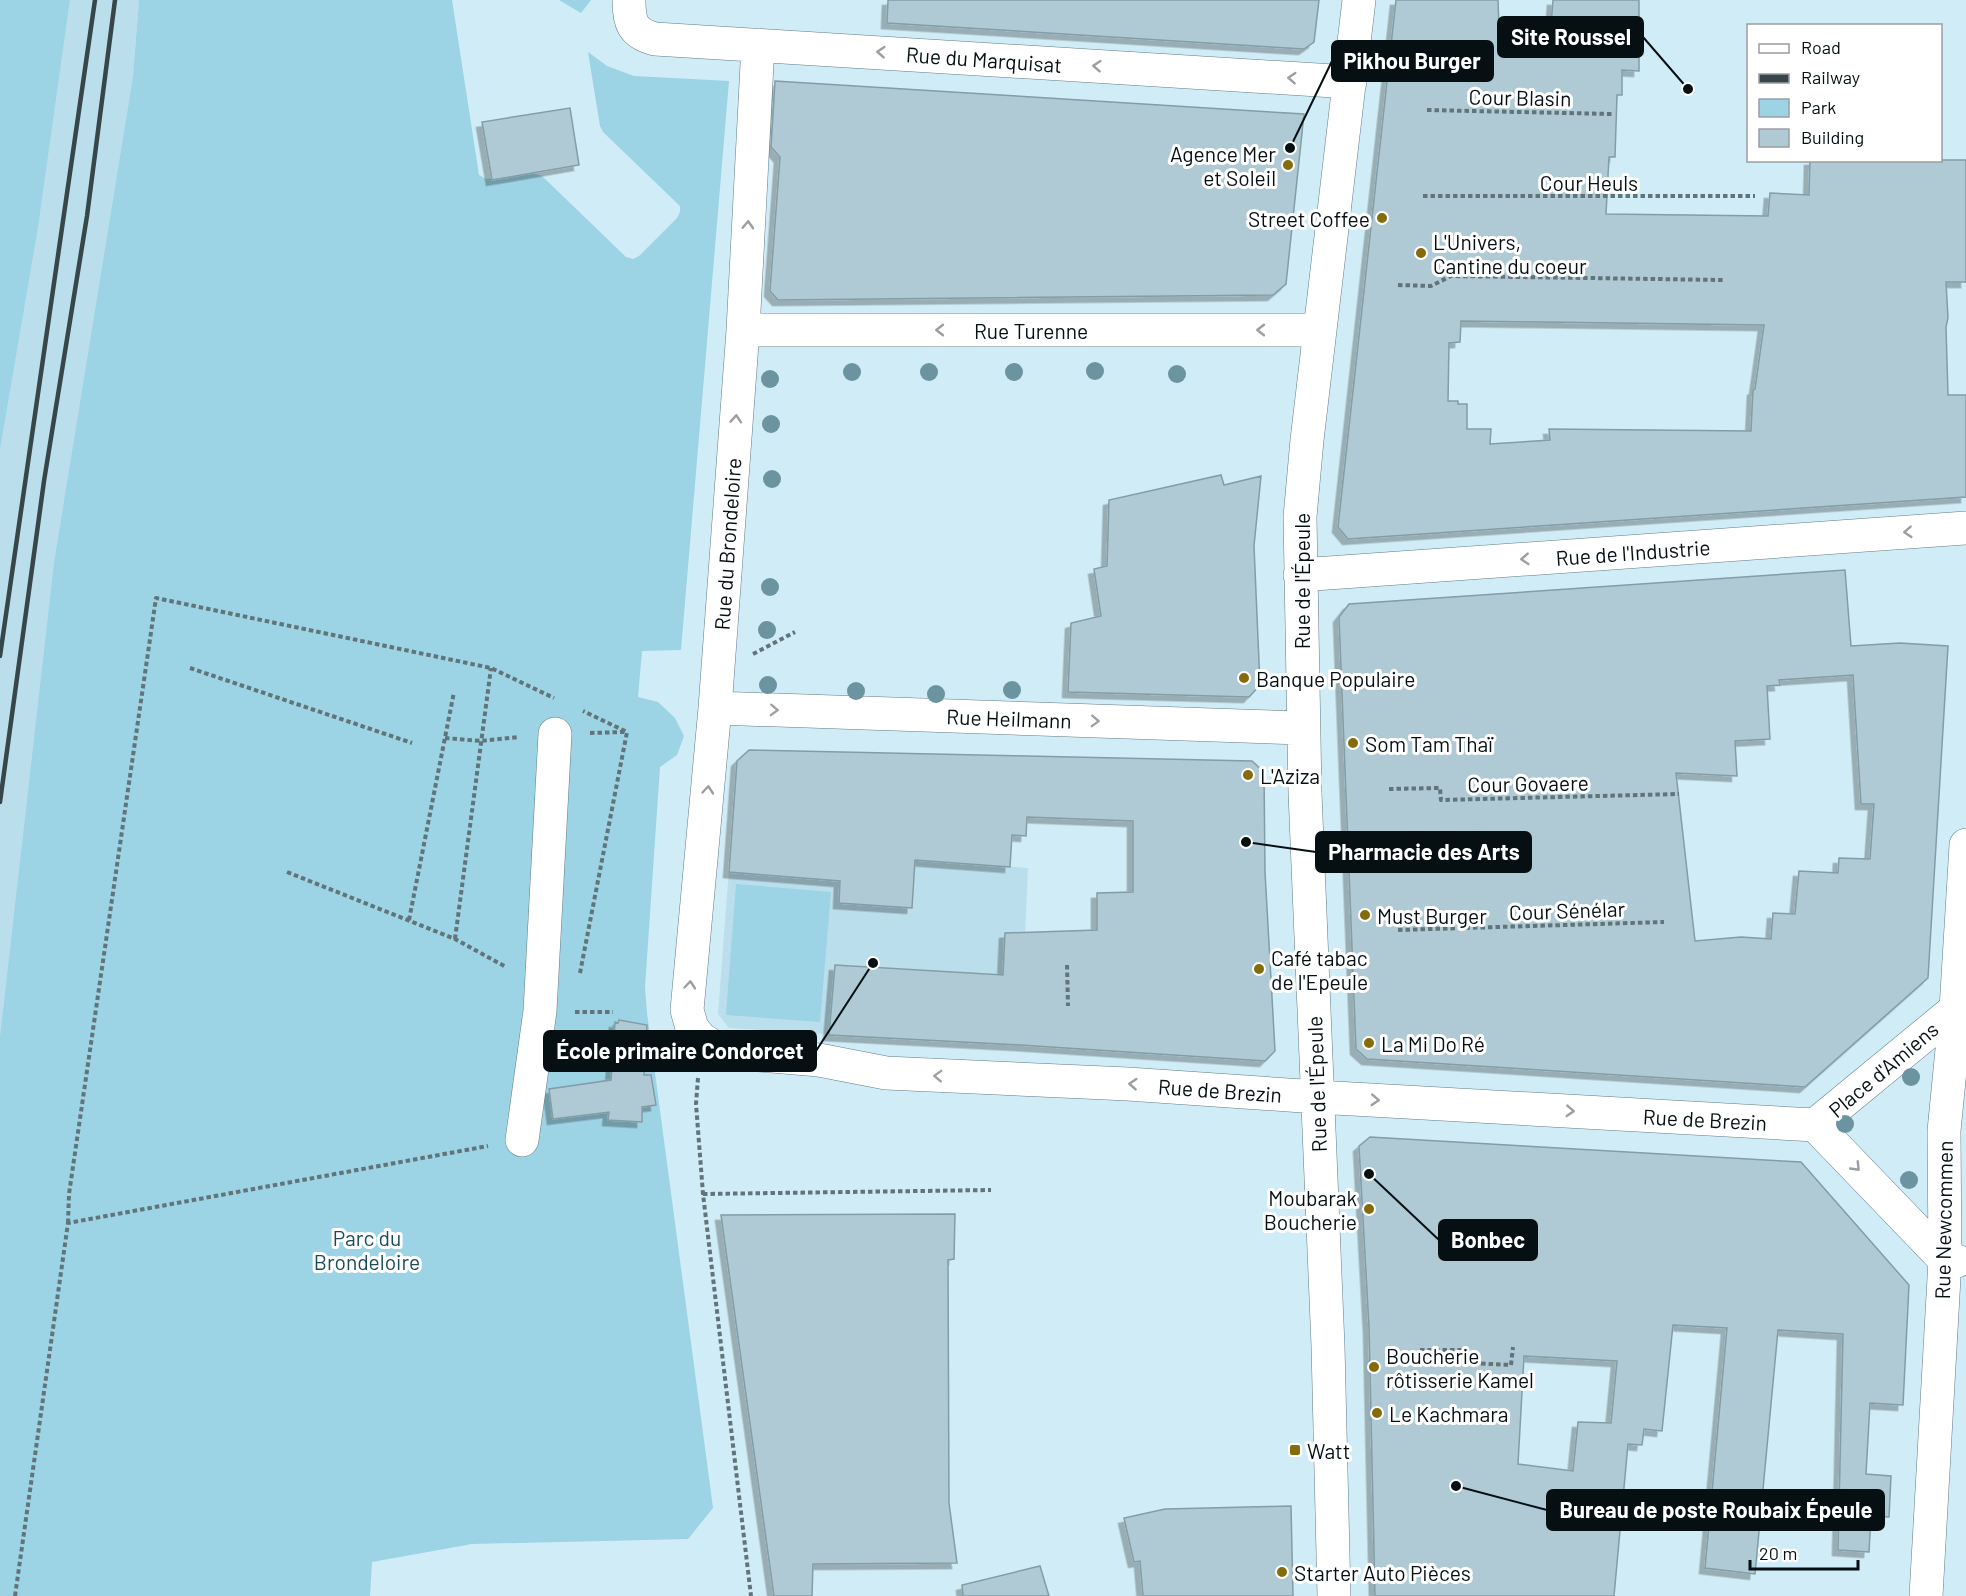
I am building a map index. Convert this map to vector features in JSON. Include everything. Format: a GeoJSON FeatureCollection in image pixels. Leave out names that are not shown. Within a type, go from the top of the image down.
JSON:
{"type":"FeatureCollection","features":[{"type":"Feature","properties":{"kind":"street","name":"Rue de l'Épeule"},"geometry":{"type":"LineString","coordinates":[[1334,1596],[1328,1346],[1302,728],[1300,517],[1359,0]]}},
{"type":"Feature","properties":{"kind":"street","name":"Rue du Marquisat"},"geometry":{"type":"LineString","coordinates":[[629,8],[634,28],[648,38],[656,39],[1350,82]]}},
{"type":"Feature","properties":{"kind":"street","name":"Rue du Brondeloire"},"geometry":{"type":"LineString","coordinates":[[701,1040],[692,1028],[687,1010],[715,708],[743,330],[758,45]]}},
{"type":"Feature","properties":{"kind":"street","name":"Rue Turenne"},"geometry":{"type":"LineString","coordinates":[[743,330],[1320,330]]}},
{"type":"Feature","properties":{"kind":"street","name":"Rue de l'Industrie"},"geometry":{"type":"LineString","coordinates":[[1300,575],[1966,528]]}},
{"type":"Feature","properties":{"kind":"street","name":"Rue Heilmann"},"geometry":{"type":"LineString","coordinates":[[715,708],[1302,728]]}},
{"type":"Feature","properties":{"kind":"street"},"geometry":{"type":"LineString","coordinates":[[522,1140],[540,1011],[555,734]]}},
{"type":"Feature","properties":{"kind":"street","name":"Rue Newcommen"},"geometry":{"type":"LineString","coordinates":[[1926,1596],[1955,1261],[1944,1131],[1961,1009],[1966,845]]}},
{"type":"Feature","properties":{"kind":"street","name":"Place d'Amiens"},"geometry":{"type":"LineString","coordinates":[[1955,1261],[1815,1125],[1961,1009]]}},
{"type":"Feature","properties":{"kind":"street","name":"Rue de Brezin"},"geometry":{"type":"LineString","coordinates":[[701,1040],[716,1048],[735,1053],[819,1059],[886,1073],[1128,1083],[1815,1125]]}},
{"type":"Feature","properties":{"kind":"path","name":"Cour Blasin"},"geometry":{"type":"LineString","coordinates":[[1427,110],[1612,114]]}},
{"type":"Feature","properties":{"kind":"path","name":"Cour Heuls"},"geometry":{"type":"LineString","coordinates":[[1423,196],[1755,196]]}},
{"type":"Feature","properties":{"kind":"path"},"geometry":{"type":"LineString","coordinates":[[1398,285],[1431,286],[1451,276],[1723,280]]}},
{"type":"Feature","properties":{"kind":"path"},"geometry":{"type":"LineString","coordinates":[[15,1596],[68,1223],[69,1194],[156,598],[491,668],[564,702]]}},
{"type":"Feature","properties":{"kind":"path"},"geometry":{"type":"LineString","coordinates":[[190,668],[412,743]]}},
{"type":"Feature","properties":{"kind":"path"},"geometry":{"type":"LineString","coordinates":[[455,939],[491,668]]}},
{"type":"Feature","properties":{"kind":"path"},"geometry":{"type":"LineString","coordinates":[[409,920],[454,692]]}},
{"type":"Feature","properties":{"kind":"path"},"geometry":{"type":"LineString","coordinates":[[287,872],[455,939],[542,986],[579,977],[627,732],[575,707]]}},
{"type":"Feature","properties":{"kind":"path","name":"Cour Govaere"},"geometry":{"type":"LineString","coordinates":[[1389,789],[1440,788],[1441,800],[1679,795]]}},
{"type":"Feature","properties":{"kind":"path","name":"Cour Sénélar"},"geometry":{"type":"LineString","coordinates":[[1398,930],[1664,922]]}},
{"type":"Feature","properties":{"kind":"path"},"geometry":{"type":"LineString","coordinates":[[1067,965],[1068,1006]]}},
{"type":"Feature","properties":{"kind":"path"},"geometry":{"type":"LineString","coordinates":[[701,1040],[696,1104],[703,1194],[751,1596]]}},
{"type":"Feature","properties":{"kind":"path"},"geometry":{"type":"LineString","coordinates":[[68,1223],[522,1140]]}},
{"type":"Feature","properties":{"kind":"path"},"geometry":{"type":"LineString","coordinates":[[703,1194],[991,1190]]}},
{"type":"Feature","properties":{"kind":"path"},"geometry":{"type":"LineString","coordinates":[[1420,1350],[1461,1350],[1471,1363],[1511,1365],[1513,1347]]}},
{"type":"Feature","properties":{"kind":"shaded area"},"geometry":{"type":"Polygon","coordinates":[[[70,0],[139,0],[133,76],[54,562],[0,1036],[0,450],[38,228],[70,0]]]}},
{"type":"Feature","properties":{"kind":"shaded area"},"geometry":{"type":"Polygon","coordinates":[[[731,843],[841,852],[842,856],[1028,868],[1020,1046],[729,1028],[718,1014],[731,843]]]}},
{"type":"Feature","properties":{"kind":"green space"},"geometry":{"type":"Polygon","coordinates":[[[0,0],[70,0],[38,228],[0,450],[0,0]]]}},
{"type":"Feature","properties":{"kind":"green space","name":"Parc du Brondeloire"},"geometry":{"type":"Polygon","coordinates":[[[139,0],[452,0],[479,175],[486,179],[533,173],[542,176],[626,257],[633,259],[639,256],[677,218],[680,206],[603,132],[600,126],[588,52],[607,66],[634,76],[729,81],[681,650],[642,651],[638,697],[658,702],[675,718],[684,736],[677,755],[660,767],[645,987],[713,1508],[688,1539],[472,1544],[372,1562],[370,1596],[0,1596],[0,1036],[54,562],[133,76],[139,0]]]}},
{"type":"Feature","properties":{"kind":"green space"},"geometry":{"type":"Polygon","coordinates":[[[559,0],[591,0],[581,13],[559,0]]]}},
{"type":"Feature","properties":{"kind":"green space"},"geometry":{"type":"Polygon","coordinates":[[[736,884],[831,892],[820,1022],[726,1015],[736,884]]]}},
{"type":"Feature","properties":{"kind":"building"},"geometry":{"type":"Polygon","coordinates":[[[888,0],[1319,0],[1314,42],[1304,49],[887,23],[888,0]]]}},
{"type":"Feature","properties":{"kind":"building"},"geometry":{"type":"Polygon","coordinates":[[[1396,0],[1498,0],[1499,26],[1551,26],[1553,0],[1639,0],[1639,71],[1622,70],[1622,95],[1617,95],[1615,157],[1609,157],[1606,214],[1768,216],[1770,193],[1809,195],[1810,162],[1966,160],[1966,282],[1946,282],[1948,318],[1946,327],[1948,395],[1966,395],[1966,497],[1348,539],[1338,527],[1396,0]],[[1461,321],[1460,342],[1449,343],[1448,401],[1467,404],[1467,429],[1491,429],[1490,444],[1550,440],[1549,429],[1751,431],[1753,390],[1755,389],[1764,325],[1461,321]]]}},
{"type":"Feature","properties":{"kind":"building"},"geometry":{"type":"Polygon","coordinates":[[[775,81],[1304,114],[1286,284],[1273,295],[778,300],[770,291],[780,157],[771,147],[775,81]]]}},
{"type":"Feature","properties":{"kind":"building"},"geometry":{"type":"Polygon","coordinates":[[[570,108],[579,165],[492,180],[482,122],[570,108]]]}},
{"type":"Feature","properties":{"kind":"building"},"geometry":{"type":"Polygon","coordinates":[[[1221,475],[1224,485],[1261,476],[1254,546],[1260,685],[1249,697],[1068,692],[1071,623],[1101,616],[1094,569],[1107,566],[1109,500],[1221,475]]]}},
{"type":"Feature","properties":{"kind":"building"},"geometry":{"type":"Polygon","coordinates":[[[1845,570],[1851,646],[1900,643],[1948,646],[1928,978],[1805,1087],[1367,1059],[1356,1049],[1339,617],[1349,604],[1845,570]],[[1853,675],[1779,680],[1780,685],[1767,686],[1770,739],[1735,741],[1737,776],[1676,773],[1695,941],[1741,937],[1771,939],[1773,913],[1795,914],[1799,871],[1838,873],[1839,858],[1870,859],[1874,804],[1861,804],[1853,675]]]}},
{"type":"Feature","properties":{"kind":"building"},"geometry":{"type":"Polygon","coordinates":[[[749,750],[1252,761],[1264,772],[1265,872],[1275,1051],[1265,1061],[829,1035],[835,965],[1003,975],[1005,933],[1097,930],[1097,893],[1133,892],[1133,821],[1027,817],[1026,836],[1012,835],[1010,867],[915,860],[912,908],[839,903],[840,881],[729,872],[737,761],[749,750]]]}},
{"type":"Feature","properties":{"kind":"building"},"geometry":{"type":"Polygon","coordinates":[[[619,1020],[647,1025],[644,1075],[651,1075],[656,1105],[642,1107],[642,1122],[608,1120],[609,1112],[553,1119],[549,1089],[611,1080],[615,1022],[618,1023],[619,1020]]]}},
{"type":"Feature","properties":{"kind":"building"},"geometry":{"type":"Polygon","coordinates":[[[1370,1137],[1801,1162],[1909,1285],[1903,1405],[1870,1403],[1866,1474],[1891,1476],[1889,1517],[1871,1516],[1869,1552],[1838,1550],[1843,1334],[1778,1330],[1755,1574],[1705,1568],[1727,1328],[1673,1325],[1662,1431],[1644,1429],[1642,1445],[1628,1444],[1614,1596],[1375,1596],[1369,1327],[1359,1146],[1370,1137]],[[1524,1356],[1518,1464],[1573,1471],[1578,1422],[1611,1423],[1617,1361],[1524,1356]]]}},
{"type":"Feature","properties":{"kind":"building"},"geometry":{"type":"Polygon","coordinates":[[[955,1214],[954,1259],[948,1260],[949,1503],[957,1563],[813,1564],[812,1596],[774,1596],[721,1215],[955,1214]]]}},
{"type":"Feature","properties":{"kind":"building"},"geometry":{"type":"Polygon","coordinates":[[[1291,1506],[1293,1596],[1143,1596],[1140,1561],[1134,1562],[1124,1518],[1165,1509],[1291,1506]]]}},
{"type":"Feature","properties":{"kind":"building"},"geometry":{"type":"Polygon","coordinates":[[[1040,1566],[1049,1596],[963,1596],[962,1585],[1040,1566]]]}},
{"type":"Feature","properties":{"kind":"railway"},"geometry":{"type":"LineString","coordinates":[[0,656],[95,0]]}},
{"type":"Feature","properties":{"kind":"railway"},"geometry":{"type":"LineString","coordinates":[[0,802],[44,481],[87,216],[115,0]]}},
{"type":"Feature","properties":{"kind":"place","name":"Site Roussel"},"geometry":{"type":"Point","coordinates":[1688,89]}},
{"type":"Feature","properties":{"kind":"place","name":"Pikhou Burger"},"geometry":{"type":"Point","coordinates":[1290,148]}},
{"type":"Feature","properties":{"kind":"place","name":"Agence Mer et Soleil"},"geometry":{"type":"Point","coordinates":[1288,165]}},
{"type":"Feature","properties":{"kind":"place","name":"Street Coffee"},"geometry":{"type":"Point","coordinates":[1382,218]}},
{"type":"Feature","properties":{"kind":"place","name":"L'Univers, Cantine du coeur"},"geometry":{"type":"Point","coordinates":[1421,253]}},
{"type":"Feature","properties":{"kind":"place","name":"Banque Populaire"},"geometry":{"type":"Point","coordinates":[1244,678]}},
{"type":"Feature","properties":{"kind":"place","name":"Som Tam Thaï"},"geometry":{"type":"Point","coordinates":[1353,743]}},
{"type":"Feature","properties":{"kind":"place","name":"L'Aziza"},"geometry":{"type":"Point","coordinates":[1248,775]}},
{"type":"Feature","properties":{"kind":"place","name":"Pharmacie des Arts"},"geometry":{"type":"Point","coordinates":[1246,842]}},
{"type":"Feature","properties":{"kind":"place","name":"Must Burger"},"geometry":{"type":"Point","coordinates":[1365,915]}},
{"type":"Feature","properties":{"kind":"place","name":"École primaire Condorcet"},"geometry":{"type":"Point","coordinates":[873,963]}},
{"type":"Feature","properties":{"kind":"place","name":"Café tabac de l'Epeule"},"geometry":{"type":"Point","coordinates":[1259,969]}},
{"type":"Feature","properties":{"kind":"place","name":"La Mi Do Ré"},"geometry":{"type":"Point","coordinates":[1369,1043]}},
{"type":"Feature","properties":{"kind":"place","name":"Bonbec"},"geometry":{"type":"Point","coordinates":[1369,1174]}},
{"type":"Feature","properties":{"kind":"place","name":"Moubarak Boucherie"},"geometry":{"type":"Point","coordinates":[1369,1209]}},
{"type":"Feature","properties":{"kind":"place","name":"Boucherie rôtisserie Kamel"},"geometry":{"type":"Point","coordinates":[1374,1367]}},
{"type":"Feature","properties":{"kind":"place","name":"Le Kachmara"},"geometry":{"type":"Point","coordinates":[1377,1413]}},
{"type":"Feature","properties":{"kind":"place","name":"Watt"},"geometry":{"type":"Point","coordinates":[1295,1450]}},
{"type":"Feature","properties":{"kind":"place","name":"Bureau de poste Roubaix Épeule"},"geometry":{"type":"Point","coordinates":[1456,1486]}},
{"type":"Feature","properties":{"kind":"place","name":"Starter Auto Pièces"},"geometry":{"type":"Point","coordinates":[1282,1572]}}]}
